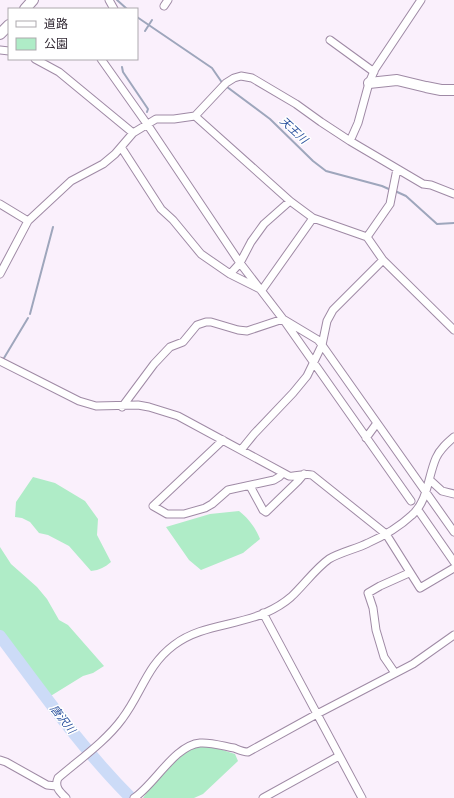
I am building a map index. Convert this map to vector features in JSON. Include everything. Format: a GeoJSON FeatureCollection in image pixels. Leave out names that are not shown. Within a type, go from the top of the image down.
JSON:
{"type":"FeatureCollection","features":[{"type":"Feature","properties":{"kind":"street"},"geometry":{"type":"LineString","coordinates":[[25,8],[33,0]]}},
{"type":"Feature","properties":{"kind":"street"},"geometry":{"type":"LineString","coordinates":[[350,141],[358,123],[369,83],[374,72],[422,0]]}},
{"type":"Feature","properties":{"kind":"street"},"geometry":{"type":"LineString","coordinates":[[0,34],[8,26]]}},
{"type":"Feature","properties":{"kind":"street"},"geometry":{"type":"LineString","coordinates":[[330,40],[374,72]]}},
{"type":"Feature","properties":{"kind":"street"},"geometry":{"type":"LineString","coordinates":[[37,60],[59,72],[133,133]]}},
{"type":"Feature","properties":{"kind":"street"},"geometry":{"type":"LineString","coordinates":[[101,60],[147,124],[240,263],[283,319],[410,501]]}},
{"type":"Feature","properties":{"kind":"street"},"geometry":{"type":"LineString","coordinates":[[0,274],[28,221],[71,181],[103,164],[133,133],[156,119],[174,119],[195,116],[226,83],[234,78],[248,76],[252,78],[296,104],[350,141],[423,184],[431,185],[454,194]]}},
{"type":"Feature","properties":{"kind":"street"},"geometry":{"type":"LineString","coordinates":[[369,83],[397,80],[434,89],[454,90]]}},
{"type":"Feature","properties":{"kind":"street"},"geometry":{"type":"LineString","coordinates":[[195,116],[290,201],[314,218],[367,237],[383,260],[454,330]]}},
{"type":"Feature","properties":{"kind":"street"},"geometry":{"type":"LineString","coordinates":[[121,147],[161,209],[173,220],[201,254],[230,274],[262,290]]}},
{"type":"Feature","properties":{"kind":"street"},"geometry":{"type":"LineString","coordinates":[[367,237],[390,204],[397,169]]}},
{"type":"Feature","properties":{"kind":"street"},"geometry":{"type":"LineString","coordinates":[[230,274],[240,263],[251,242],[264,224],[290,201]]}},
{"type":"Feature","properties":{"kind":"street"},"geometry":{"type":"LineString","coordinates":[[0,204],[28,221]]}},
{"type":"Feature","properties":{"kind":"street"},"geometry":{"type":"LineString","coordinates":[[262,290],[314,218]]}},
{"type":"Feature","properties":{"kind":"street"},"geometry":{"type":"LineString","coordinates":[[241,450],[254,434],[293,394],[307,376],[322,344],[328,321],[333,310],[383,260]]}},
{"type":"Feature","properties":{"kind":"street"},"geometry":{"type":"LineString","coordinates":[[122,407],[146,373],[167,350],[183,342],[198,325],[211,322],[238,330],[247,330],[283,319],[318,340],[322,344],[454,532]]}},
{"type":"Feature","properties":{"kind":"street"},"geometry":{"type":"LineString","coordinates":[[0,362],[79,402],[96,406],[122,407],[138,405],[178,416],[289,476],[304,474],[312,475],[386,534],[420,588],[454,568]]}},
{"type":"Feature","properties":{"kind":"street"},"geometry":{"type":"LineString","coordinates":[[366,438],[377,424]]}},
{"type":"Feature","properties":{"kind":"street"},"geometry":{"type":"LineString","coordinates":[[56,786],[58,778],[95,747],[122,720],[149,671],[154,664],[174,645],[195,633],[263,614],[285,602],[332,558],[386,534],[403,523],[418,510],[439,454],[446,444],[454,437]]}},
{"type":"Feature","properties":{"kind":"street"},"geometry":{"type":"LineString","coordinates":[[223,440],[153,506],[167,514],[184,514],[209,506],[228,490],[274,480],[283,473]]}},
{"type":"Feature","properties":{"kind":"street"},"geometry":{"type":"LineString","coordinates":[[250,486],[263,510],[266,512],[304,474]]}},
{"type":"Feature","properties":{"kind":"street"},"geometry":{"type":"LineString","coordinates":[[430,480],[442,491],[454,494]]}},
{"type":"Feature","properties":{"kind":"street"},"geometry":{"type":"LineString","coordinates":[[418,510],[454,562]]}},
{"type":"Feature","properties":{"kind":"street"},"geometry":{"type":"LineString","coordinates":[[395,672],[384,657],[376,630],[373,608],[368,594],[380,586],[409,572]]}},
{"type":"Feature","properties":{"kind":"street"},"geometry":{"type":"LineString","coordinates":[[263,614],[362,798]]}},
{"type":"Feature","properties":{"kind":"street"},"geometry":{"type":"LineString","coordinates":[[135,797],[174,757],[187,748],[198,743],[206,743],[248,752],[395,672],[413,664],[454,635]]}},
{"type":"Feature","properties":{"kind":"street"},"geometry":{"type":"LineString","coordinates":[[263,798],[339,756]]}},
{"type":"Feature","properties":{"kind":"street"},"geometry":{"type":"LineString","coordinates":[[0,760],[47,785],[56,786],[66,798]]}},
{"type":"Feature","properties":{"kind":"green space"},"geometry":{"type":"Polygon","coordinates":[[[33,477],[55,483],[85,501],[98,519],[97,535],[111,562],[102,568],[91,571],[69,546],[48,535],[39,533],[30,522],[22,518],[15,517],[16,502],[33,477]]]}},
{"type":"Feature","properties":{"kind":"green space"},"geometry":{"type":"Polygon","coordinates":[[[239,511],[246,517],[260,539],[243,553],[201,570],[189,560],[166,527],[210,514],[239,511]]]}},
{"type":"Feature","properties":{"kind":"green space"},"geometry":{"type":"Polygon","coordinates":[[[0,547],[11,564],[37,587],[47,599],[59,620],[68,625],[104,666],[93,673],[83,676],[49,697],[0,637],[0,547]]]}},
{"type":"Feature","properties":{"kind":"green space"},"geometry":{"type":"Polygon","coordinates":[[[201,744],[235,754],[238,761],[203,794],[194,798],[143,798],[161,774],[175,760],[201,744]]]}},
{"type":"Feature","properties":{"kind":"waterway","name":"天王川"},"geometry":{"type":"LineString","coordinates":[[117,0],[126,8]]}},
{"type":"Feature","properties":{"kind":"waterway","name":"天王川"},"geometry":{"type":"LineString","coordinates":[[138,18],[212,68],[223,84],[270,119],[313,161],[326,171],[382,186],[391,190]]}},
{"type":"Feature","properties":{"kind":"waterway","name":"天王川"},"geometry":{"type":"LineString","coordinates":[[145,31],[152,20]]}},
{"type":"Feature","properties":{"kind":"waterway"},"geometry":{"type":"LineString","coordinates":[[122,67],[123,72],[148,109],[147,112]]}},
{"type":"Feature","properties":{"kind":"waterway","name":"天王川"},"geometry":{"type":"LineString","coordinates":[[395,191],[406,196],[437,224],[454,223]]}},
{"type":"Feature","properties":{"kind":"waterway"},"geometry":{"type":"LineString","coordinates":[[30,314],[53,227]]}},
{"type":"Feature","properties":{"kind":"waterway"},"geometry":{"type":"LineString","coordinates":[[4,358],[28,318]]}},
{"type":"Feature","properties":{"kind":"waterway","name":"唐沢川"},"geometry":{"type":"LineString","coordinates":[[0,636],[79,740],[131,798]]}}]}
